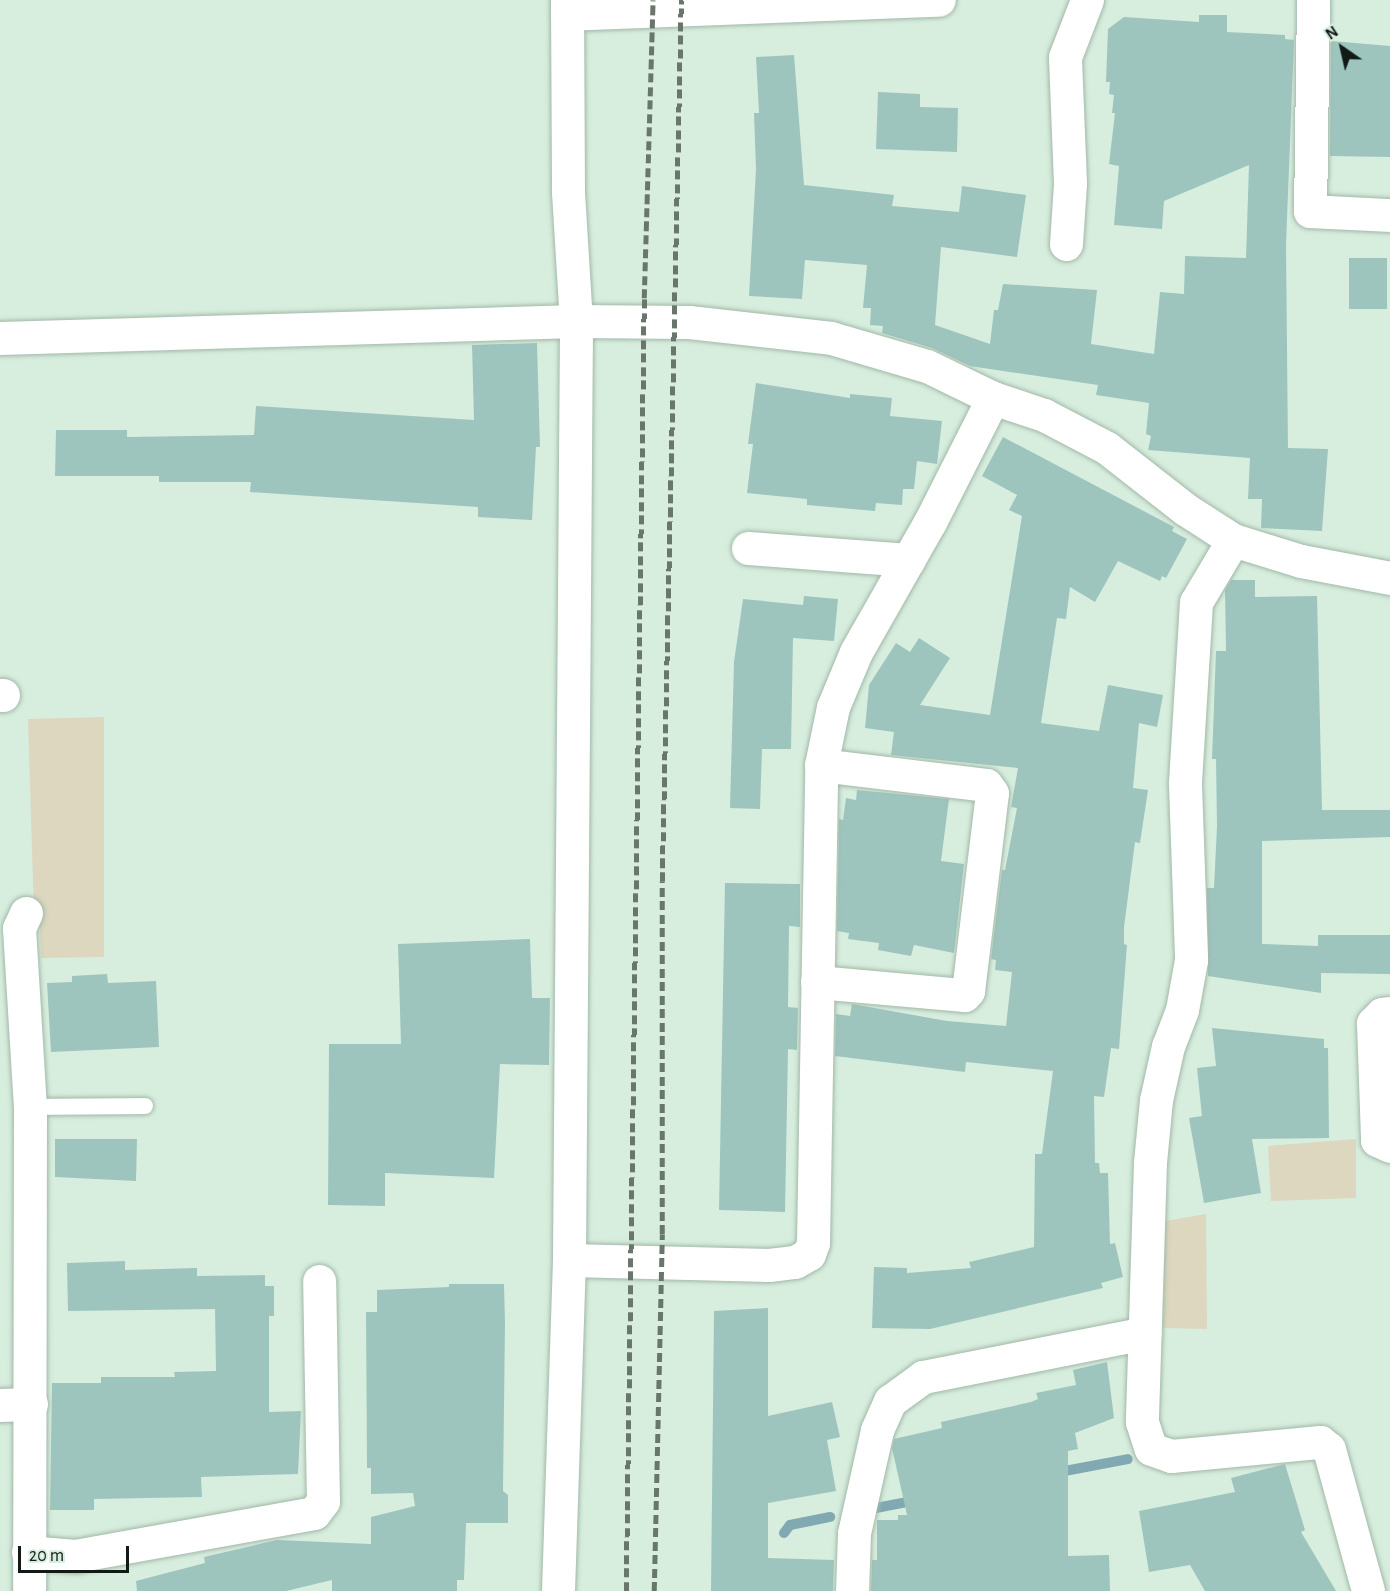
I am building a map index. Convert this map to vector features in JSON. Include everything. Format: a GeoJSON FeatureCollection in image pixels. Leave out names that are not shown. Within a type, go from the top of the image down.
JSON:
{"type":"FeatureCollection","features":[{"type":"Feature","properties":{"kind":"street"},"geometry":{"type":"LineString","coordinates":[[558,1591],[569,1260],[576,321],[568,192],[567,7],[939,0]]}},
{"type":"Feature","properties":{"kind":"street"},"geometry":{"type":"LineString","coordinates":[[1066,244],[1070,183],[1065,57],[1087,0]]}},
{"type":"Feature","properties":{"kind":"street"},"geometry":{"type":"LineString","coordinates":[[1313,0],[1310,211],[1390,215]]}},
{"type":"Feature","properties":{"kind":"street"},"geometry":{"type":"LineString","coordinates":[[0,338],[576,321],[689,322],[831,338],[927,366],[993,398],[1044,415],[1107,448],[1185,509],[1233,540],[1300,561],[1390,578]]}},
{"type":"Feature","properties":{"kind":"street"},"geometry":{"type":"LineString","coordinates":[[569,1260],[769,1265],[795,1262],[809,1254],[813,1243],[821,765],[833,707],[849,667],[909,560],[993,398]]}},
{"type":"Feature","properties":{"kind":"street"},"geometry":{"type":"LineString","coordinates":[[1233,540],[1197,602],[1185,784],[1191,960],[1182,1010],[1168,1046],[1156,1100],[1142,1422],[1151,1449],[1171,1456],[1320,1442],[1329,1449],[1368,1591]]}},
{"type":"Feature","properties":{"kind":"street"},"geometry":{"type":"LineString","coordinates":[[748,548],[909,560]]}},
{"type":"Feature","properties":{"kind":"street"},"geometry":{"type":"LineString","coordinates":[[817,982],[964,995],[968,991],[992,793],[986,786],[821,765]]}},
{"type":"Feature","properties":{"kind":"street"},"geometry":{"type":"LineString","coordinates":[[15,923],[30,1107],[15,1405],[28,1552],[29,1591]]}},
{"type":"Feature","properties":{"kind":"street"},"geometry":{"type":"LineString","coordinates":[[1390,1013],[1382,1014],[1373,1023],[1377,1140],[1390,1146]]}},
{"type":"Feature","properties":{"kind":"street"},"geometry":{"type":"LineString","coordinates":[[28,1552],[75,1556],[314,1513],[323,1501],[319,1281]]}},
{"type":"Feature","properties":{"kind":"street"},"geometry":{"type":"LineString","coordinates":[[852,1591],[854,1533],[877,1430],[890,1401],[923,1377],[1145,1333]]}},
{"type":"Feature","properties":{"kind":"lane"},"geometry":{"type":"LineString","coordinates":[[30,1107],[145,1106]]}},
{"type":"Feature","properties":{"kind":"shaded area"},"geometry":{"type":"Polygon","coordinates":[[[104,717],[104,957],[41,958],[39,914],[34,913],[28,719],[104,717]]]}},
{"type":"Feature","properties":{"kind":"shaded area"},"geometry":{"type":"Polygon","coordinates":[[[1356,1139],[1356,1198],[1271,1201],[1268,1146],[1356,1139]]]}},
{"type":"Feature","properties":{"kind":"shaded area"},"geometry":{"type":"Polygon","coordinates":[[[1206,1214],[1207,1329],[1163,1328],[1165,1221],[1206,1214]]]}},
{"type":"Feature","properties":{"kind":"building"},"geometry":{"type":"Polygon","coordinates":[[[1199,15],[1227,15],[1227,32],[1285,35],[1285,39],[1294,40],[1286,245],[1288,448],[1328,449],[1322,531],[1261,528],[1262,499],[1248,499],[1250,458],[1148,450],[1151,436],[1146,434],[1149,403],[1096,395],[1098,385],[970,366],[932,348],[882,333],[883,326],[870,325],[871,308],[863,308],[867,265],[805,260],[802,299],[749,296],[756,169],[754,113],[759,113],[756,57],[794,55],[804,185],[894,195],[892,206],[959,212],[962,186],[1026,195],[1017,257],[941,247],[935,325],[990,344],[994,310],[998,310],[1003,284],[1097,290],[1091,344],[1154,354],[1160,292],[1184,294],[1185,256],[1246,258],[1249,165],[1164,201],[1162,229],[1114,225],[1119,166],[1109,164],[1115,113],[1112,113],[1114,95],[1109,94],[1110,82],[1106,82],[1108,29],[1124,17],[1199,22],[1199,15]]]}},
{"type":"Feature","properties":{"kind":"building"},"geometry":{"type":"Polygon","coordinates":[[[1331,41],[1390,46],[1390,157],[1330,156],[1331,41]]]}},
{"type":"Feature","properties":{"kind":"building"},"geometry":{"type":"Polygon","coordinates":[[[878,92],[920,94],[920,107],[958,108],[957,152],[876,149],[878,92]]]}},
{"type":"Feature","properties":{"kind":"building"},"geometry":{"type":"Polygon","coordinates":[[[1349,258],[1387,258],[1387,309],[1349,309],[1349,258]]]}},
{"type":"Feature","properties":{"kind":"building"},"geometry":{"type":"Polygon","coordinates":[[[537,343],[540,447],[536,447],[532,520],[478,517],[478,507],[250,492],[251,482],[159,482],[159,476],[55,476],[56,430],[127,430],[127,437],[254,435],[256,406],[474,420],[472,345],[537,343]]]}},
{"type":"Feature","properties":{"kind":"building"},"geometry":{"type":"Polygon","coordinates":[[[756,383],[850,398],[850,394],[892,398],[890,416],[942,421],[937,464],[917,461],[914,489],[903,489],[902,505],[876,503],[875,511],[807,505],[807,499],[747,493],[753,444],[748,444],[756,383]]]}},
{"type":"Feature","properties":{"kind":"building"},"geometry":{"type":"Polygon","coordinates":[[[1003,437],[1174,527],[1172,531],[1187,539],[1166,578],[1162,576],[1160,581],[1118,561],[1095,602],[1070,587],[1066,619],[1057,618],[1041,723],[1099,731],[1108,685],[1163,695],[1157,727],[1139,723],[1133,788],[1148,790],[1140,843],[1135,842],[1124,927],[1124,944],[1127,945],[1119,1049],[1111,1048],[1104,1097],[1094,1096],[1095,1163],[1099,1163],[1100,1173],[1108,1173],[1110,1244],[1115,1243],[1123,1277],[1101,1283],[1103,1288],[930,1329],[872,1328],[874,1267],[907,1268],[907,1273],[971,1268],[969,1262],[1034,1247],[1035,1154],[1042,1154],[1053,1071],[966,1062],[965,1072],[835,1056],[836,1014],[850,1016],[852,1004],[947,1021],[1006,1026],[1012,972],[995,970],[996,960],[991,959],[1002,870],[1005,870],[1017,808],[1011,807],[1018,768],[891,755],[894,732],[865,728],[869,685],[896,643],[910,652],[919,638],[950,658],[920,705],[990,715],[1022,516],[1009,510],[1017,495],[982,476],[1003,437]]]}},
{"type":"Feature","properties":{"kind":"building"},"geometry":{"type":"Polygon","coordinates":[[[1231,580],[1255,580],[1255,597],[1317,596],[1322,810],[1390,810],[1390,837],[1262,841],[1262,944],[1318,946],[1318,935],[1390,935],[1390,974],[1321,973],[1321,993],[1208,976],[1207,888],[1214,888],[1217,826],[1216,759],[1212,759],[1216,651],[1226,651],[1225,590],[1231,580]]]}},
{"type":"Feature","properties":{"kind":"building"},"geometry":{"type":"Polygon","coordinates":[[[804,596],[838,599],[834,641],[793,638],[791,749],[762,749],[760,809],[730,808],[734,662],[743,599],[803,605],[804,596]]]}},
{"type":"Feature","properties":{"kind":"building"},"geometry":{"type":"Polygon","coordinates":[[[857,790],[949,799],[941,861],[964,864],[954,953],[914,945],[911,956],[878,950],[879,943],[848,939],[849,933],[837,931],[839,819],[843,820],[846,798],[856,800],[857,790]]]}},
{"type":"Feature","properties":{"kind":"building"},"geometry":{"type":"Polygon","coordinates":[[[725,883],[800,884],[800,927],[789,926],[788,1007],[798,1008],[797,1050],[788,1049],[785,1212],[719,1210],[725,883]]]}},
{"type":"Feature","properties":{"kind":"building"},"geometry":{"type":"Polygon","coordinates":[[[530,939],[532,998],[550,998],[549,1065],[500,1064],[494,1178],[385,1173],[385,1206],[328,1205],[329,1044],[401,1044],[398,944],[530,939]]]}},
{"type":"Feature","properties":{"kind":"building"},"geometry":{"type":"Polygon","coordinates":[[[107,974],[108,983],[156,981],[159,1047],[51,1052],[47,983],[72,982],[72,976],[107,974]]]}},
{"type":"Feature","properties":{"kind":"building"},"geometry":{"type":"Polygon","coordinates":[[[1212,1028],[1324,1039],[1324,1048],[1328,1048],[1329,1138],[1252,1139],[1261,1193],[1204,1203],[1189,1118],[1202,1116],[1197,1068],[1216,1066],[1212,1028]]]}},
{"type":"Feature","properties":{"kind":"building"},"geometry":{"type":"Polygon","coordinates":[[[55,1139],[137,1139],[136,1181],[55,1177],[55,1139]]]}},
{"type":"Feature","properties":{"kind":"building"},"geometry":{"type":"Polygon","coordinates":[[[125,1261],[125,1270],[197,1268],[197,1276],[265,1275],[265,1286],[274,1286],[274,1316],[269,1316],[269,1412],[301,1411],[298,1474],[201,1477],[202,1497],[94,1499],[94,1510],[50,1510],[52,1383],[101,1383],[101,1377],[175,1377],[174,1372],[216,1371],[215,1309],[68,1311],[67,1263],[125,1261]]]}},
{"type":"Feature","properties":{"kind":"building"},"geometry":{"type":"Polygon","coordinates":[[[449,1284],[504,1284],[503,1491],[508,1495],[508,1523],[466,1523],[464,1580],[457,1580],[457,1591],[332,1591],[332,1580],[286,1591],[137,1591],[136,1581],[205,1563],[204,1557],[277,1540],[371,1544],[371,1517],[415,1506],[413,1493],[371,1494],[371,1468],[367,1468],[366,1312],[377,1312],[377,1290],[449,1287],[449,1284]]]}},
{"type":"Feature","properties":{"kind":"building"},"geometry":{"type":"Polygon","coordinates":[[[768,1308],[768,1416],[832,1402],[840,1437],[827,1440],[836,1491],[768,1503],[768,1558],[834,1560],[833,1591],[711,1591],[714,1311],[768,1308]]]}},
{"type":"Feature","properties":{"kind":"building"},"geometry":{"type":"Polygon","coordinates":[[[1107,1362],[1114,1418],[1075,1433],[1078,1449],[1068,1451],[1068,1556],[1109,1555],[1110,1591],[871,1591],[872,1560],[877,1560],[877,1520],[898,1520],[898,1515],[907,1515],[892,1448],[894,1439],[942,1428],[941,1422],[1031,1402],[1038,1399],[1036,1393],[1076,1385],[1073,1370],[1107,1362]]]}},
{"type":"Feature","properties":{"kind":"building"},"geometry":{"type":"Polygon","coordinates":[[[1285,1464],[1305,1530],[1301,1532],[1336,1591],[1205,1591],[1190,1565],[1149,1572],[1139,1511],[1235,1492],[1231,1478],[1285,1464]]]}},
{"type":"Feature","properties":{"kind":"waterway"},"geometry":{"type":"LineString","coordinates":[[1054,1473],[1128,1459]]}},
{"type":"Feature","properties":{"kind":"waterway"},"geometry":{"type":"LineString","coordinates":[[876,1508],[918,1500]]}},
{"type":"Feature","properties":{"kind":"waterway"},"geometry":{"type":"LineString","coordinates":[[784,1533],[790,1525],[830,1517]]}},
{"type":"Feature","properties":{"kind":"railway"},"geometry":{"type":"LineString","coordinates":[[626,1591],[644,298],[653,0]]}},
{"type":"Feature","properties":{"kind":"railway"},"geometry":{"type":"LineString","coordinates":[[654,1591],[662,1234],[662,881],[681,0]]}}]}
